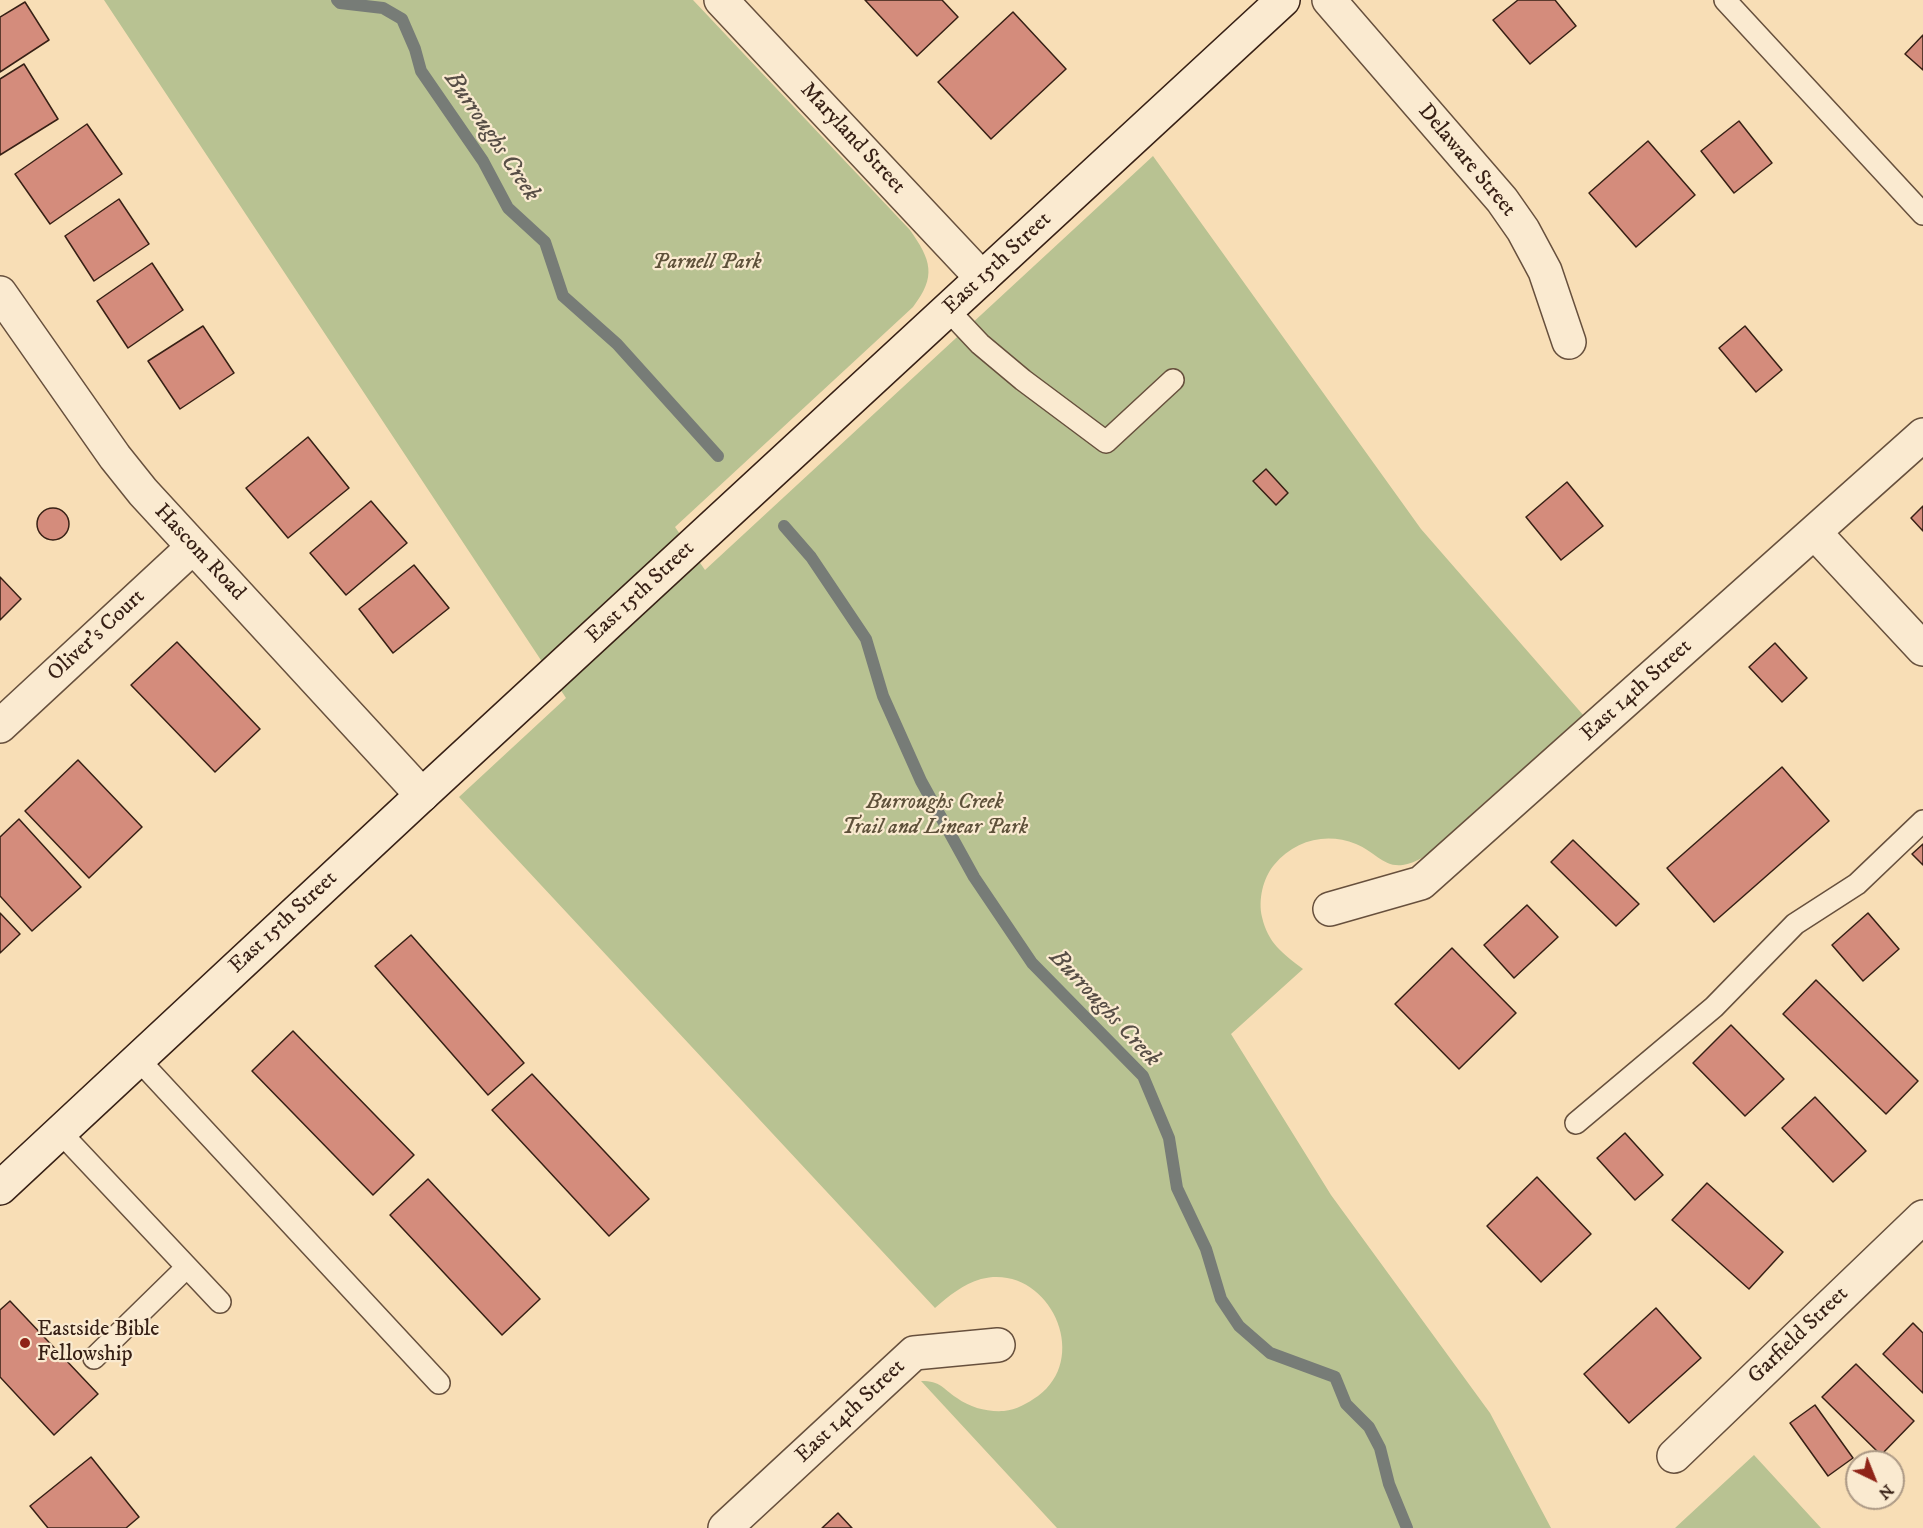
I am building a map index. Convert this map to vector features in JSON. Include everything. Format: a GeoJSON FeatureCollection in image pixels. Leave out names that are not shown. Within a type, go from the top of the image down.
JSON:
{"type":"FeatureCollection","features":[{"type":"Feature","properties":{"kind":"street","name":"Maryland Street"},"geometry":{"type":"LineString","coordinates":[[721,0],[982,278]]}},
{"type":"Feature","properties":{"kind":"street","name":"East 15th Street"},"geometry":{"type":"LineString","coordinates":[[0,1188],[1283,0]]}},
{"type":"Feature","properties":{"kind":"street","name":"Delaware Street"},"geometry":{"type":"LineString","coordinates":[[1329,0],[1513,215],[1545,271],[1569,342]]}},
{"type":"Feature","properties":{"kind":"street","name":"Hascom Road"},"geometry":{"type":"LineString","coordinates":[[0,293],[115,458],[143,492],[422,795]]}},
{"type":"Feature","properties":{"kind":"street","name":"East 14th Street"},"geometry":{"type":"LineString","coordinates":[[1330,909],[1421,883],[1923,435]]}},
{"type":"Feature","properties":{"kind":"street"},"geometry":{"type":"LineString","coordinates":[[1815,533],[1923,650]]}},
{"type":"Feature","properties":{"kind":"street","name":"Oliver's Court"},"geometry":{"type":"LineString","coordinates":[[0,726],[194,547]]}},
{"type":"Feature","properties":{"kind":"street","name":"Garfield Street"},"geometry":{"type":"LineString","coordinates":[[1674,1456],[1923,1217]]}},
{"type":"Feature","properties":{"kind":"street","name":"East 14th Street"},"geometry":{"type":"LineString","coordinates":[[725,1528],[914,1353],[998,1345]]}},
{"type":"Feature","properties":{"kind":"lane"},"geometry":{"type":"LineString","coordinates":[[1725,0],[1923,214]]}},
{"type":"Feature","properties":{"kind":"lane"},"geometry":{"type":"LineString","coordinates":[[948,310],[980,344],[1023,380],[1106,442],[1173,380]]}},
{"type":"Feature","properties":{"kind":"lane"},"geometry":{"type":"LineString","coordinates":[[1576,1123],[1714,1006],[1795,924],[1857,884],[1923,821]]}},
{"type":"Feature","properties":{"kind":"lane"},"geometry":{"type":"LineString","coordinates":[[138,1059],[439,1383]]}},
{"type":"Feature","properties":{"kind":"lane"},"geometry":{"type":"LineString","coordinates":[[60,1132],[219,1302]]}},
{"type":"Feature","properties":{"kind":"lane"},"geometry":{"type":"LineString","coordinates":[[94,1358],[187,1267]]}},
{"type":"Feature","properties":{"kind":"green space","name":"Burroughs Creek Trail and Linear Park"},"geometry":{"type":"Polygon","coordinates":[[[104,0],[693,0],[910,230],[923,250],[928,268],[926,286],[913,307],[675,527],[705,570],[1153,156],[1421,529],[1584,716],[1496,792],[1444,841],[1418,860],[1407,864],[1391,864],[1356,844],[1333,839],[1301,844],[1282,856],[1270,870],[1264,883],[1261,897],[1262,917],[1272,941],[1303,969],[1231,1034],[1331,1195],[1490,1413],[1551,1528],[1057,1528],[921,1381],[937,1384],[968,1404],[991,1411],[1013,1409],[1038,1396],[1054,1379],[1062,1358],[1062,1337],[1055,1316],[1043,1298],[1025,1284],[1005,1278],[981,1279],[962,1287],[935,1308],[459,797],[566,698],[104,0]]]}},
{"type":"Feature","properties":{"kind":"green space"},"geometry":{"type":"Polygon","coordinates":[[[1754,1455],[1821,1528],[1675,1528],[1754,1455]]]}},
{"type":"Feature","properties":{"kind":"building"},"geometry":{"type":"Polygon","coordinates":[[[865,0],[942,0],[958,17],[917,56],[865,0]]]}},
{"type":"Feature","properties":{"kind":"building"},"geometry":{"type":"Polygon","coordinates":[[[1518,0],[1555,0],[1576,26],[1530,64],[1493,20],[1518,0]]]}},
{"type":"Feature","properties":{"kind":"building"},"geometry":{"type":"Polygon","coordinates":[[[25,2],[49,40],[0,72],[0,17],[25,2]]]}},
{"type":"Feature","properties":{"kind":"building"},"geometry":{"type":"Polygon","coordinates":[[[1013,12],[1066,69],[991,139],[938,82],[1013,12]]]}},
{"type":"Feature","properties":{"kind":"building"},"geometry":{"type":"Polygon","coordinates":[[[1923,35],[1923,70],[1905,54],[1923,35]]]}},
{"type":"Feature","properties":{"kind":"building"},"geometry":{"type":"Polygon","coordinates":[[[24,64],[58,119],[0,155],[0,79],[24,64]]]}},
{"type":"Feature","properties":{"kind":"building"},"geometry":{"type":"Polygon","coordinates":[[[1739,121],[1772,163],[1734,193],[1701,151],[1739,121]]]}},
{"type":"Feature","properties":{"kind":"building"},"geometry":{"type":"Polygon","coordinates":[[[87,124],[122,174],[50,224],[15,174],[87,124]]]}},
{"type":"Feature","properties":{"kind":"building"},"geometry":{"type":"Polygon","coordinates":[[[1648,141],[1695,195],[1636,247],[1589,193],[1648,141]]]}},
{"type":"Feature","properties":{"kind":"building"},"geometry":{"type":"Polygon","coordinates":[[[119,199],[149,244],[94,281],[65,236],[119,199]]]}},
{"type":"Feature","properties":{"kind":"building"},"geometry":{"type":"Polygon","coordinates":[[[152,263],[183,310],[128,348],[97,301],[152,263]]]}},
{"type":"Feature","properties":{"kind":"building"},"geometry":{"type":"Polygon","coordinates":[[[203,326],[234,373],[180,409],[148,361],[203,326]]]}},
{"type":"Feature","properties":{"kind":"building"},"geometry":{"type":"Polygon","coordinates":[[[1745,326],[1782,370],[1756,392],[1719,348],[1745,326]]]}},
{"type":"Feature","properties":{"kind":"building"},"geometry":{"type":"Polygon","coordinates":[[[308,437],[349,488],[288,538],[246,488],[308,437]]]}},
{"type":"Feature","properties":{"kind":"building"},"geometry":{"type":"Polygon","coordinates":[[[1266,469],[1288,493],[1276,505],[1253,481],[1266,469]]]}},
{"type":"Feature","properties":{"kind":"building"},"geometry":{"type":"Polygon","coordinates":[[[1567,482],[1603,526],[1561,560],[1526,517],[1567,482]]]}},
{"type":"Feature","properties":{"kind":"building"},"geometry":{"type":"Polygon","coordinates":[[[371,501],[407,543],[346,595],[310,553],[371,501]]]}},
{"type":"Feature","properties":{"kind":"building"},"geometry":{"type":"Polygon","coordinates":[[[1923,506],[1923,531],[1911,518],[1923,506]]]}},
{"type":"Feature","properties":{"kind":"building"},"geometry":{"type":"Polygon","coordinates":[[[53,508],[64,513],[69,524],[64,535],[53,540],[42,535],[37,524],[42,513],[53,508]]]}},
{"type":"Feature","properties":{"kind":"building"},"geometry":{"type":"Polygon","coordinates":[[[414,565],[449,608],[393,653],[359,609],[414,565]]]}},
{"type":"Feature","properties":{"kind":"building"},"geometry":{"type":"Polygon","coordinates":[[[0,577],[21,599],[0,620],[0,577]]]}},
{"type":"Feature","properties":{"kind":"building"},"geometry":{"type":"Polygon","coordinates":[[[177,642],[260,729],[215,772],[131,685],[177,642]]]}},
{"type":"Feature","properties":{"kind":"building"},"geometry":{"type":"Polygon","coordinates":[[[1775,643],[1807,678],[1782,702],[1749,667],[1775,643]]]}},
{"type":"Feature","properties":{"kind":"building"},"geometry":{"type":"Polygon","coordinates":[[[78,760],[142,827],[89,878],[25,811],[78,760]]]}},
{"type":"Feature","properties":{"kind":"building"},"geometry":{"type":"Polygon","coordinates":[[[1782,767],[1829,821],[1714,922],[1667,868],[1782,767]]]}},
{"type":"Feature","properties":{"kind":"building"},"geometry":{"type":"Polygon","coordinates":[[[19,819],[81,887],[32,931],[0,896],[0,837],[19,819]]]}},
{"type":"Feature","properties":{"kind":"building"},"geometry":{"type":"Polygon","coordinates":[[[1573,840],[1639,904],[1616,926],[1551,862],[1573,840]]]}},
{"type":"Feature","properties":{"kind":"building"},"geometry":{"type":"Polygon","coordinates":[[[1923,844],[1923,865],[1912,854],[1923,844]]]}},
{"type":"Feature","properties":{"kind":"building"},"geometry":{"type":"Polygon","coordinates":[[[1527,905],[1558,937],[1514,978],[1484,945],[1527,905]]]}},
{"type":"Feature","properties":{"kind":"building"},"geometry":{"type":"Polygon","coordinates":[[[0,913],[20,934],[0,953],[0,913]]]}},
{"type":"Feature","properties":{"kind":"building"},"geometry":{"type":"Polygon","coordinates":[[[1868,913],[1899,949],[1863,981],[1832,945],[1868,913]]]}},
{"type":"Feature","properties":{"kind":"building"},"geometry":{"type":"Polygon","coordinates":[[[411,935],[524,1063],[488,1095],[375,966],[411,935]]]}},
{"type":"Feature","properties":{"kind":"building"},"geometry":{"type":"Polygon","coordinates":[[[1452,948],[1516,1013],[1459,1069],[1395,1004],[1452,948]]]}},
{"type":"Feature","properties":{"kind":"building"},"geometry":{"type":"Polygon","coordinates":[[[1816,980],[1918,1081],[1886,1114],[1783,1014],[1816,980]]]}},
{"type":"Feature","properties":{"kind":"building"},"geometry":{"type":"Polygon","coordinates":[[[1731,1025],[1784,1079],[1745,1116],[1693,1063],[1731,1025]]]}},
{"type":"Feature","properties":{"kind":"building"},"geometry":{"type":"Polygon","coordinates":[[[293,1031],[414,1155],[373,1195],[252,1071],[293,1031]]]}},
{"type":"Feature","properties":{"kind":"building"},"geometry":{"type":"Polygon","coordinates":[[[532,1074],[649,1199],[609,1236],[492,1110],[532,1074]]]}},
{"type":"Feature","properties":{"kind":"building"},"geometry":{"type":"Polygon","coordinates":[[[1815,1097],[1866,1151],[1833,1182],[1782,1128],[1815,1097]]]}},
{"type":"Feature","properties":{"kind":"building"},"geometry":{"type":"Polygon","coordinates":[[[1625,1133],[1663,1175],[1635,1200],[1597,1158],[1625,1133]]]}},
{"type":"Feature","properties":{"kind":"building"},"geometry":{"type":"Polygon","coordinates":[[[1537,1177],[1591,1234],[1541,1282],[1487,1226],[1537,1177]]]}},
{"type":"Feature","properties":{"kind":"building"},"geometry":{"type":"Polygon","coordinates":[[[428,1179],[540,1299],[502,1335],[390,1215],[428,1179]]]}},
{"type":"Feature","properties":{"kind":"building"},"geometry":{"type":"Polygon","coordinates":[[[1707,1183],[1783,1252],[1749,1289],[1672,1220],[1707,1183]]]}},
{"type":"Feature","properties":{"kind":"building","name":"Eastside Bible Fellowship"},"geometry":{"type":"Polygon","coordinates":[[[10,1301],[98,1394],[54,1435],[0,1377],[0,1310],[10,1301]]]}},
{"type":"Feature","properties":{"kind":"building"},"geometry":{"type":"Polygon","coordinates":[[[1656,1308],[1701,1358],[1629,1423],[1584,1374],[1656,1308]]]}},
{"type":"Feature","properties":{"kind":"building"},"geometry":{"type":"Polygon","coordinates":[[[1913,1323],[1923,1333],[1923,1393],[1883,1354],[1913,1323]]]}},
{"type":"Feature","properties":{"kind":"building"},"geometry":{"type":"Polygon","coordinates":[[[1856,1364],[1914,1421],[1886,1450],[1876,1450],[1822,1397],[1856,1364]]]}},
{"type":"Feature","properties":{"kind":"building"},"geometry":{"type":"Polygon","coordinates":[[[1815,1405],[1847,1450],[1845,1450],[1845,1464],[1828,1476],[1790,1423],[1815,1405]]]}},
{"type":"Feature","properties":{"kind":"building"},"geometry":{"type":"Polygon","coordinates":[[[91,1457],[139,1517],[126,1528],[48,1528],[30,1506],[91,1457]]]}},
{"type":"Feature","properties":{"kind":"building"},"geometry":{"type":"Polygon","coordinates":[[[838,1513],[852,1528],[822,1528],[838,1513]]]}},
{"type":"Feature","properties":{"kind":"waterway","name":"Burroughs Creek"},"geometry":{"type":"LineString","coordinates":[[337,0],[340,3],[383,8],[402,19],[415,49],[421,71],[483,161],[508,208],[545,242],[563,296],[617,344],[718,456]]}},
{"type":"Feature","properties":{"kind":"waterway","name":"Burroughs Creek"},"geometry":{"type":"LineString","coordinates":[[784,526],[811,557],[866,639],[883,696],[921,781],[974,877],[1032,963],[1143,1076],[1169,1138],[1177,1188],[1206,1249],[1221,1299],[1239,1326],[1270,1353],[1335,1377],[1346,1404],[1369,1427],[1380,1448],[1389,1484],[1407,1528]]}},
{"type":"Feature","properties":{"kind":"place","name":"Eastside Bible Fellowship"},"geometry":{"type":"Point","coordinates":[25,1343]}},
{"type":"Feature","properties":{"kind":"park label","name":"Parnell Park"},"geometry":{"type":"Point","coordinates":[707,263]}}]}
